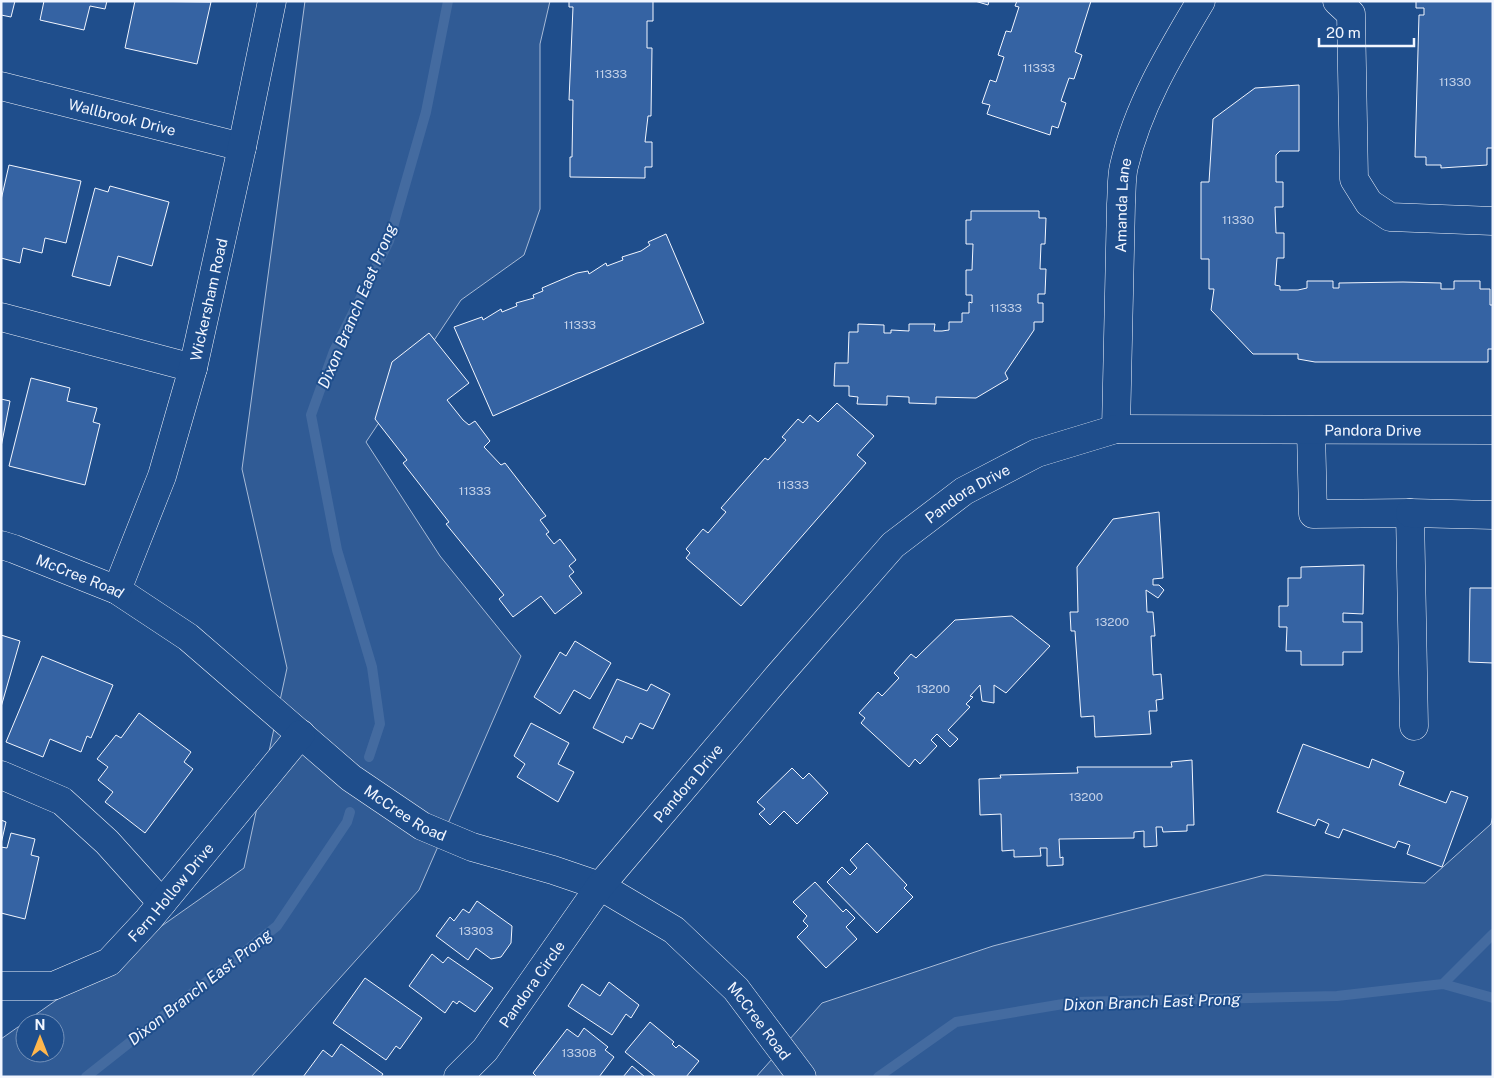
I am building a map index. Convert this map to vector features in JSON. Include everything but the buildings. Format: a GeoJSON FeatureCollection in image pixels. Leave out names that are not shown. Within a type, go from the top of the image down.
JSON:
{"type":"FeatureCollection","features":[{"type":"Feature","properties":{"kind":"street","name":"Wickersham Road"},"geometry":{"type":"LineString","coordinates":[[117,590],[162,476],[194,368],[272,1]]}},
{"type":"Feature","properties":{"kind":"street","name":"Amanda Lane"},"geometry":{"type":"LineString","coordinates":[[1116,429],[1121,204],[1124,167],[1135,130],[1166,59],[1201,1]]}},
{"type":"Feature","properties":{"kind":"street"},"geometry":{"type":"LineString","coordinates":[[1338,1],[1351,14],[1354,179],[1369,203],[1390,217],[1493,221]]}},
{"type":"Feature","properties":{"kind":"street","name":"Wallbrook Drive"},"geometry":{"type":"LineString","coordinates":[[1,86],[242,147]]}},
{"type":"Feature","properties":{"kind":"street"},"geometry":{"type":"LineString","coordinates":[[1,317],[194,368]]}},
{"type":"Feature","properties":{"kind":"street","name":"Pandora Drive"},"geometry":{"type":"LineString","coordinates":[[600,886],[780,674],[893,545],[964,491],[1037,453],[1116,429],[1493,430]]}},
{"type":"Feature","properties":{"kind":"street"},"geometry":{"type":"LineString","coordinates":[[1311,430],[1313,514],[1410,513],[1493,515]]}},
{"type":"Feature","properties":{"kind":"street"},"geometry":{"type":"LineString","coordinates":[[1410,513],[1414,726]]}},
{"type":"Feature","properties":{"kind":"street","name":"McCree Road"},"geometry":{"type":"LineString","coordinates":[[1,545],[117,590],[188,637],[351,778],[422,826],[472,847],[553,870],[600,886],[674,930],[736,989],[799,1073]]}},
{"type":"Feature","properties":{"kind":"street","name":"Fern Hollow Drive"},"geometry":{"type":"LineString","coordinates":[[1,986],[53,986],[109,962],[162,903],[301,734]]}},
{"type":"Feature","properties":{"kind":"street"},"geometry":{"type":"LineString","coordinates":[[1,775],[62,800],[107,842],[162,903]]}},
{"type":"Feature","properties":{"kind":"street","name":"Pandora Circle"},"geometry":{"type":"LineString","coordinates":[[458,1077],[486,1050],[600,886]]}},
{"type":"Feature","properties":{"kind":"shaded area"},"geometry":{"type":"Polygon","coordinates":[[[305,1],[550,1],[540,44],[540,209],[524,255],[461,300],[366,442],[440,556],[521,656],[419,890],[251,1077],[1,1077],[1,1039],[15,1029],[15,1063],[65,1063],[65,1013],[38,1013],[244,868],[287,668],[242,469],[305,1]]]}},
{"type":"Feature","properties":{"kind":"shaded area"},"geometry":{"type":"Polygon","coordinates":[[[1493,815],[1493,1077],[756,1077],[822,1003],[993,946],[1265,875],[1425,883],[1491,824],[1493,815]]]}},
{"type":"Feature","properties":{"kind":"waterway","name":"Dixon Branch East Prong"},"geometry":{"type":"LineString","coordinates":[[369,757],[380,724],[372,667],[337,550],[311,415],[334,351],[389,241],[426,112],[448,1]]}},
{"type":"Feature","properties":{"kind":"waterway","name":"Dixon Branch East Prong"},"geometry":{"type":"LineString","coordinates":[[86,1077],[277,926],[347,822],[350,812]]}},
{"type":"Feature","properties":{"kind":"waterway","name":"Dixon Branch East Prong"},"geometry":{"type":"LineString","coordinates":[[878,1077],[956,1022],[1075,1002],[1337,996],[1443,984],[1493,934]]}},
{"type":"Feature","properties":{"kind":"waterway","name":"Dixon Branch East Prong"},"geometry":{"type":"LineString","coordinates":[[1443,984],[1493,998]]}}]}
